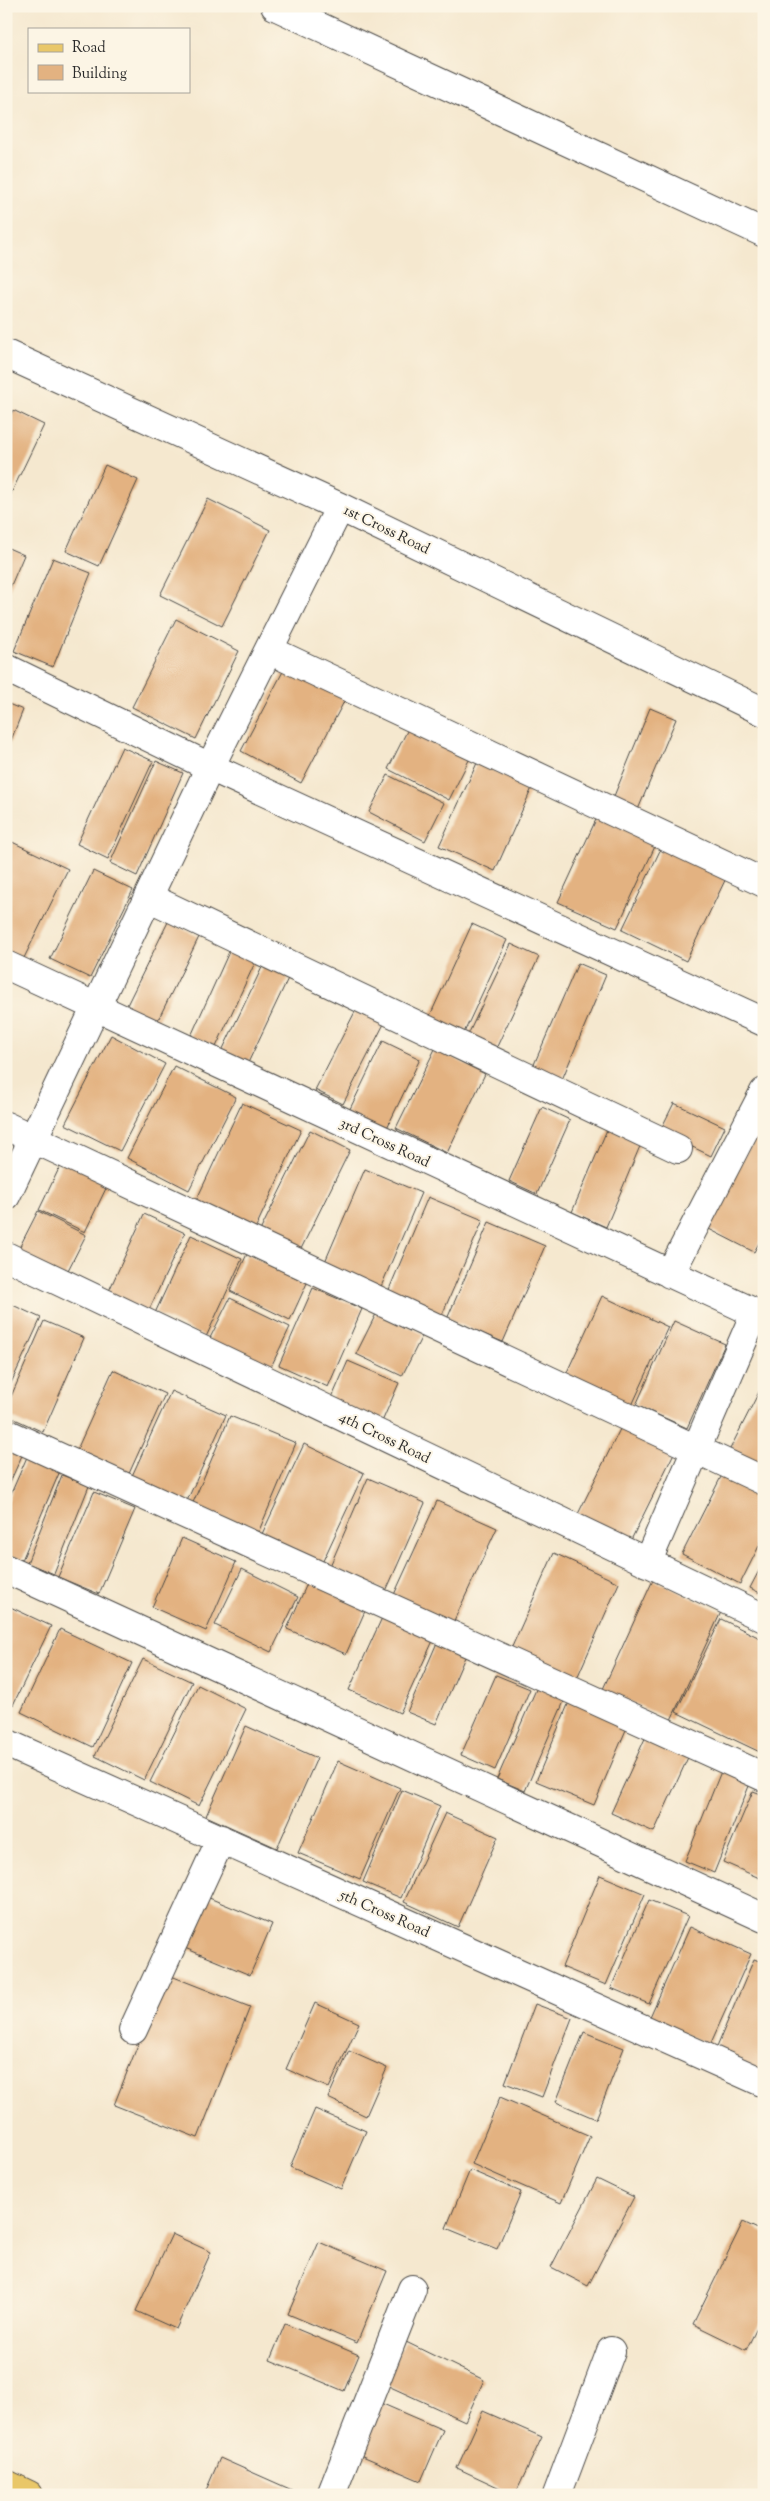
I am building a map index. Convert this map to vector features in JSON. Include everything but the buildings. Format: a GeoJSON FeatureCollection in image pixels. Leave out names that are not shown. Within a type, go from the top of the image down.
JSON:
{"type":"FeatureCollection","features":[{"type":"Feature","properties":{"kind":"main road"},"geometry":{"type":"LineString","coordinates":[[6,2484],[29,2495]]}},
{"type":"Feature","properties":{"kind":"street"},"geometry":{"type":"LineString","coordinates":[[275,6],[764,233]]}},
{"type":"Feature","properties":{"kind":"street","name":"1st Cross Road"},"geometry":{"type":"LineString","coordinates":[[6,354],[340,507],[764,712]]}},
{"type":"Feature","properties":{"kind":"street"},"geometry":{"type":"LineString","coordinates":[[6,1196],[210,767],[340,507]]}},
{"type":"Feature","properties":{"kind":"street"},"geometry":{"type":"LineString","coordinates":[[268,650],[764,883]]}},
{"type":"Feature","properties":{"kind":"street"},"geometry":{"type":"LineString","coordinates":[[6,668],[210,767],[764,1022]]}},
{"type":"Feature","properties":{"kind":"street"},"geometry":{"type":"LineString","coordinates":[[148,897],[678,1149]]}},
{"type":"Feature","properties":{"kind":"street","name":"3rd Cross Road"},"geometry":{"type":"LineString","coordinates":[[6,965],[760,1315]]}},
{"type":"Feature","properties":{"kind":"street"},"geometry":{"type":"LineString","coordinates":[[670,1274],[764,1092]]}},
{"type":"Feature","properties":{"kind":"street"},"geometry":{"type":"LineString","coordinates":[[6,1126],[764,1481]]}},
{"type":"Feature","properties":{"kind":"street","name":"4th Cross Road"},"geometry":{"type":"LineString","coordinates":[[6,1256],[764,1618]]}},
{"type":"Feature","properties":{"kind":"street"},"geometry":{"type":"LineString","coordinates":[[647,1562],[696,1449],[760,1315]]}},
{"type":"Feature","properties":{"kind":"street"},"geometry":{"type":"LineString","coordinates":[[6,1433],[764,1777]]}},
{"type":"Feature","properties":{"kind":"street"},"geometry":{"type":"LineString","coordinates":[[6,1569],[764,1918]]}},
{"type":"Feature","properties":{"kind":"street","name":"5th Cross Road"},"geometry":{"type":"LineString","coordinates":[[6,1743],[764,2084]]}},
{"type":"Feature","properties":{"kind":"street"},"geometry":{"type":"LineString","coordinates":[[133,2030],[221,1839]]}},
{"type":"Feature","properties":{"kind":"street"},"geometry":{"type":"LineString","coordinates":[[331,2495],[412,2289]]}},
{"type":"Feature","properties":{"kind":"street"},"geometry":{"type":"LineString","coordinates":[[557,2495],[611,2351]]}}]}
